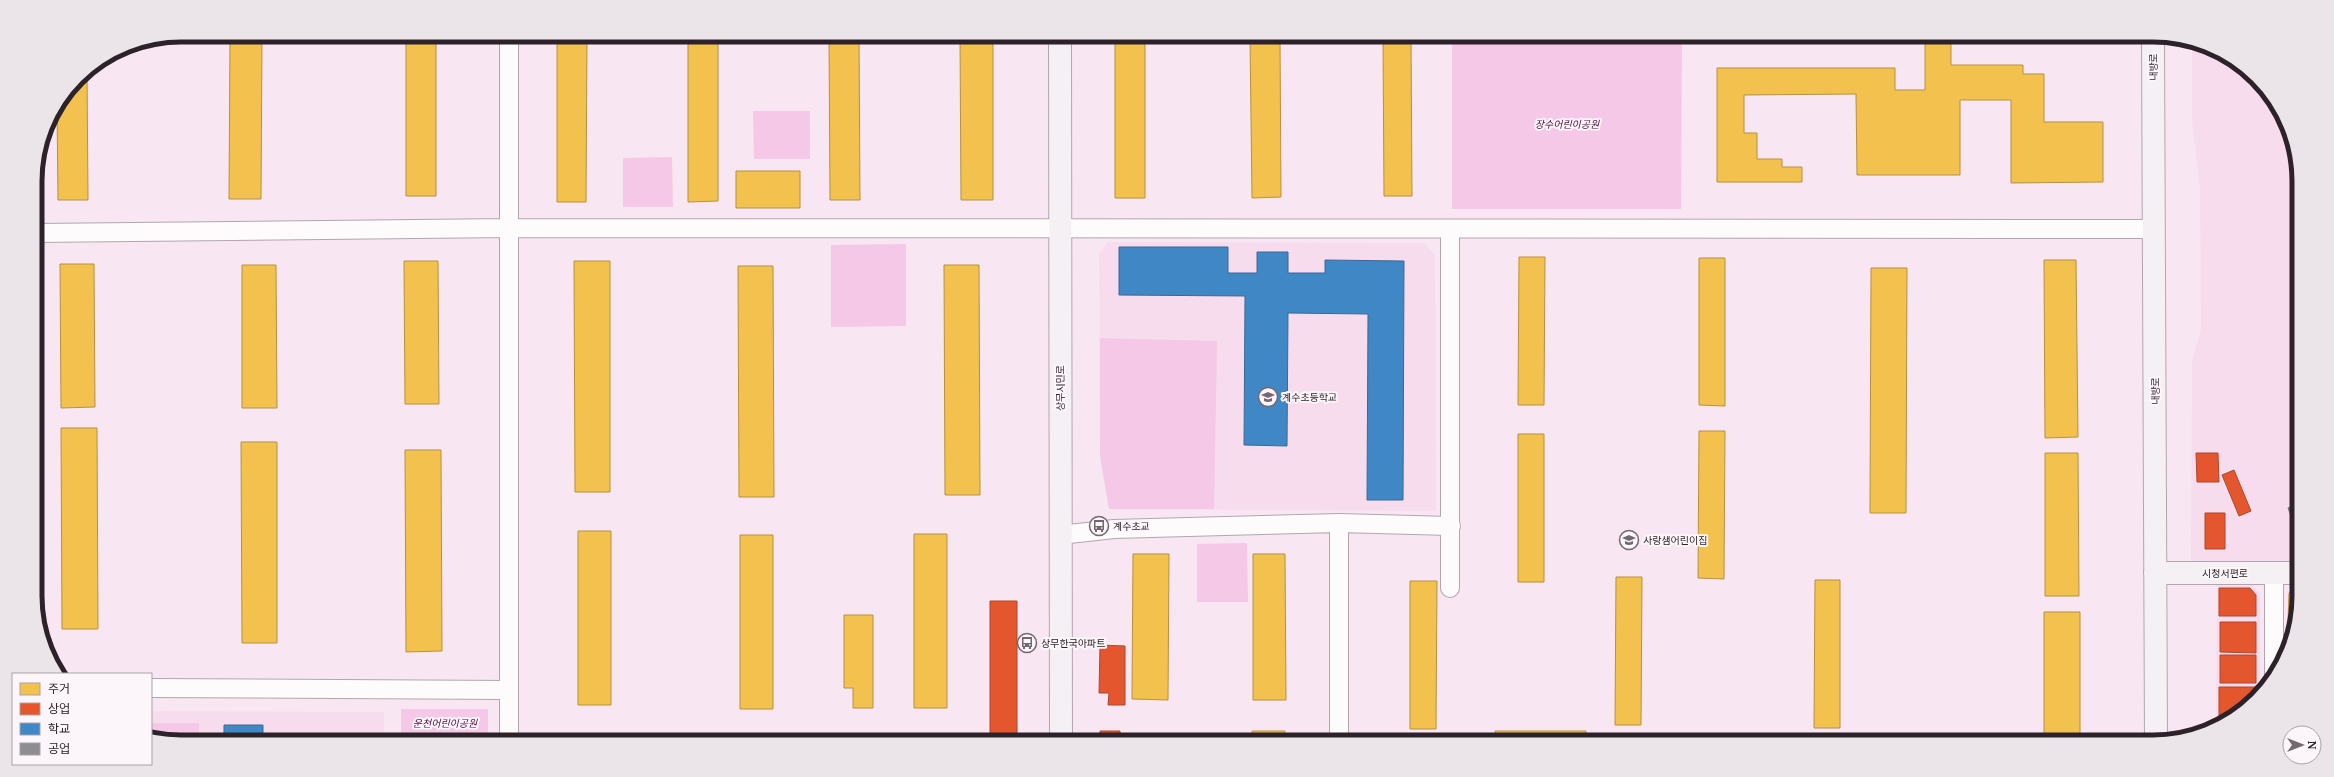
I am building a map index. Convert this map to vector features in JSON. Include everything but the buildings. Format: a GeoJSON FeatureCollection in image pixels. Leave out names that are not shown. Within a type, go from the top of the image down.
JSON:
{"type":"FeatureCollection","features":[{"type":"Feature","properties":{"kind":"street"},"geometry":{"type":"LineString","coordinates":[[508,42],[509,735]]}},
{"type":"Feature","properties":{"kind":"street","name":"상무시민로"},"geometry":{"type":"LineString","coordinates":[[1060,42],[1059,229],[1061,735]]}},
{"type":"Feature","properties":{"kind":"street","name":"내방로"},"geometry":{"type":"LineString","coordinates":[[2153,42],[2156,735]]}},
{"type":"Feature","properties":{"kind":"street"},"geometry":{"type":"LineString","coordinates":[[42,233],[509,228],[2154,229]]}},
{"type":"Feature","properties":{"kind":"street"},"geometry":{"type":"LineString","coordinates":[[1450,229],[1450,588]]}},
{"type":"Feature","properties":{"kind":"street"},"geometry":{"type":"LineString","coordinates":[[1060,535],[1114,528],[1339,523],[1450,526]]}},
{"type":"Feature","properties":{"kind":"street"},"geometry":{"type":"LineString","coordinates":[[1339,523],[1339,735]]}},
{"type":"Feature","properties":{"kind":"street","name":"시청서편로"},"geometry":{"type":"LineString","coordinates":[[2155,573],[2284,573]]}},
{"type":"Feature","properties":{"kind":"street"},"geometry":{"type":"LineString","coordinates":[[2276,662],[2284,573]]}},
{"type":"Feature","properties":{"kind":"street"},"geometry":{"type":"LineString","coordinates":[[152,688],[508,690]]}},
{"type":"Feature","properties":{"kind":"shaded area"},"geometry":{"type":"Polygon","coordinates":[[[2192,48],[2223,61],[2238,71],[2258,89],[2278,119],[2285,136],[2292,172],[2292,566],[2191,565],[2192,360],[2201,330],[2200,188],[2192,122],[2192,48]]]}},
{"type":"Feature","properties":{"kind":"shaded area","name":"계수초등학교"},"geometry":{"type":"Polygon","coordinates":[[[1108,242],[1424,243],[1435,255],[1436,511],[1109,509],[1100,456],[1099,253],[1108,242]]]}},
{"type":"Feature","properties":{"kind":"shaded area"},"geometry":{"type":"Polygon","coordinates":[[[2217,584],[2252,584],[2260,593],[2260,685],[2245,701],[2216,719],[2217,584]]]}},
{"type":"Feature","properties":{"kind":"shaded area"},"geometry":{"type":"Polygon","coordinates":[[[152,711],[384,712],[384,735],[181,735],[152,732],[152,711]]]}},
{"type":"Feature","properties":{"kind":"green space","name":"장수어린이공원"},"geometry":{"type":"Polygon","coordinates":[[[1452,42],[1682,42],[1681,209],[1452,209],[1452,42]]]}},
{"type":"Feature","properties":{"kind":"green space"},"geometry":{"type":"Polygon","coordinates":[[[753,111],[810,111],[810,159],[754,159],[753,111]]]}},
{"type":"Feature","properties":{"kind":"green space"},"geometry":{"type":"Polygon","coordinates":[[[672,157],[673,207],[623,207],[623,158],[672,157]]]}},
{"type":"Feature","properties":{"kind":"green space"},"geometry":{"type":"Polygon","coordinates":[[[906,244],[906,326],[831,327],[831,245],[906,244]]]}},
{"type":"Feature","properties":{"kind":"green space"},"geometry":{"type":"Polygon","coordinates":[[[1100,338],[1217,341],[1214,509],[1109,509],[1100,456],[1100,338]]]}},
{"type":"Feature","properties":{"kind":"green space"},"geometry":{"type":"Polygon","coordinates":[[[1247,543],[1248,602],[1197,602],[1197,544],[1247,543]]]}},
{"type":"Feature","properties":{"kind":"green space","name":"운천어린이공원"},"geometry":{"type":"Polygon","coordinates":[[[401,709],[488,709],[488,735],[401,735],[401,709]]]}},
{"type":"Feature","properties":{"kind":"green space"},"geometry":{"type":"Polygon","coordinates":[[[152,723],[199,723],[199,735],[163,734],[152,732],[152,723]]]}},
{"type":"Feature","properties":{"kind":"place","name":"계수초등학교"},"geometry":{"type":"Point","coordinates":[1268,397]}},
{"type":"Feature","properties":{"kind":"place","name":"계수초교"},"geometry":{"type":"Point","coordinates":[1099,526]}},
{"type":"Feature","properties":{"kind":"place","name":"사랑샘어린이집"},"geometry":{"type":"Point","coordinates":[1629,540]}},
{"type":"Feature","properties":{"kind":"place","name":"상무한국아파트"},"geometry":{"type":"Point","coordinates":[1027,643]}}]}
